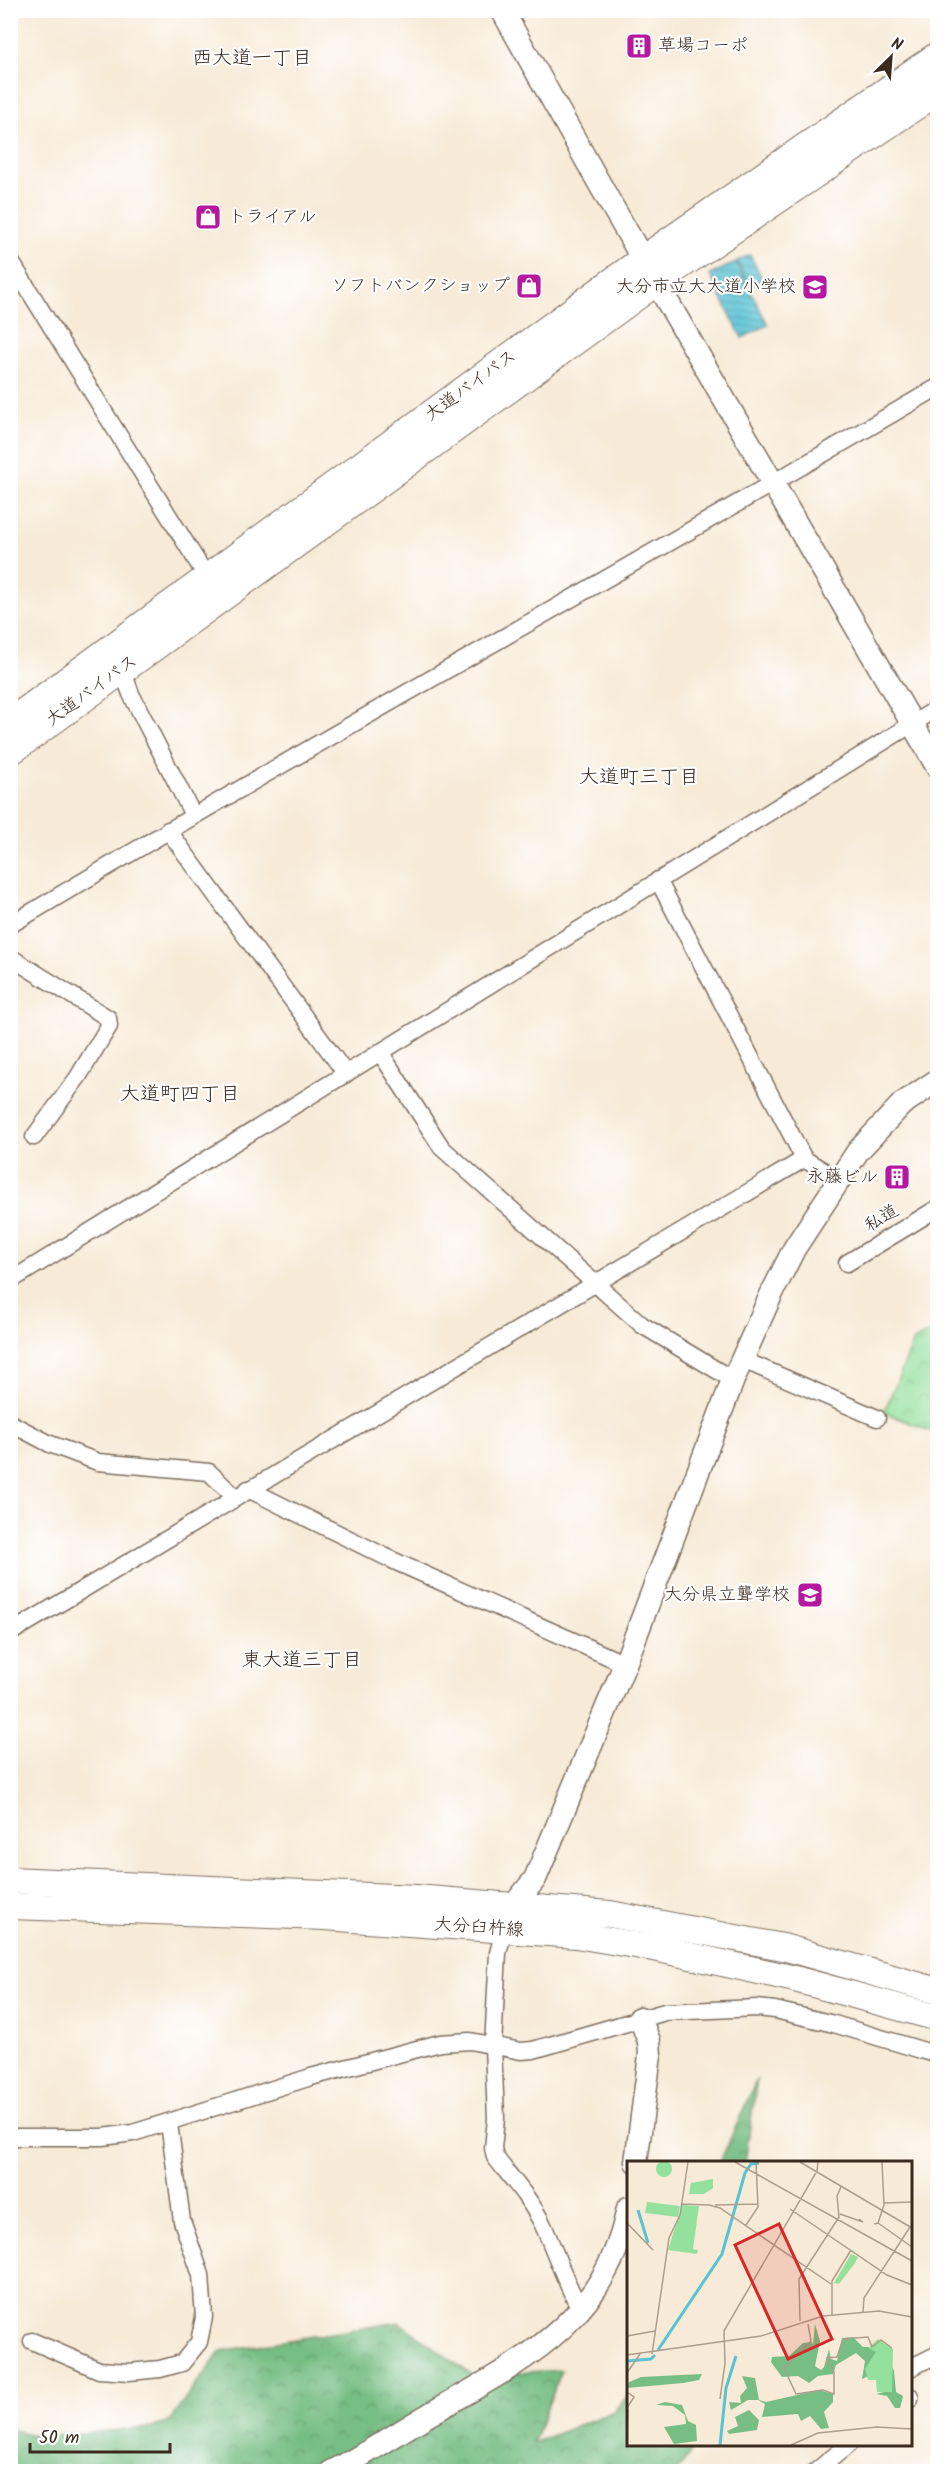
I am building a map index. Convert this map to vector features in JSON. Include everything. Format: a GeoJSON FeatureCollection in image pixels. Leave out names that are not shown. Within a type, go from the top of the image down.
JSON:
{"type":"FeatureCollection","features":[{"type":"Feature","properties":{"kind":"highway","name":"大道バイパス"},"geometry":{"type":"LineString","coordinates":[[10,750],[122,669],[649,271],[938,57]]}},
{"type":"Feature","properties":{"kind":"highway","name":"大道バイパス"},"geometry":{"type":"LineString","coordinates":[[10,724],[208,579],[649,271],[938,89]]}},
{"type":"Feature","properties":{"kind":"main road","name":"大分臼杵線"},"geometry":{"type":"LineString","coordinates":[[10,1880],[416,1898],[610,1914],[728,1935],[852,1965],[938,1991]]}},
{"type":"Feature","properties":{"kind":"main road","name":"大分臼杵線"},"geometry":{"type":"LineString","coordinates":[[10,1906],[325,1917],[576,1935],[659,1949],[836,1989],[938,2018]]}},
{"type":"Feature","properties":{"kind":"street"},"geometry":{"type":"LineString","coordinates":[[502,10],[649,271],[938,768]]}},
{"type":"Feature","properties":{"kind":"street"},"geometry":{"type":"LineString","coordinates":[[10,261],[208,579]]}},
{"type":"Feature","properties":{"kind":"street"},"geometry":{"type":"LineString","coordinates":[[10,925],[193,815],[938,387]]}},
{"type":"Feature","properties":{"kind":"street"},"geometry":{"type":"LineString","coordinates":[[122,669],[131,694],[193,815]]}},
{"type":"Feature","properties":{"kind":"street"},"geometry":{"type":"LineString","coordinates":[[10,1281],[938,708]]}},
{"type":"Feature","properties":{"kind":"street"},"geometry":{"type":"LineString","coordinates":[[168,830],[346,1074]]}},
{"type":"Feature","properties":{"kind":"street"},"geometry":{"type":"LineString","coordinates":[[658,880],[804,1160],[839,1180]]}},
{"type":"Feature","properties":{"kind":"street"},"geometry":{"type":"LineString","coordinates":[[10,957],[108,1018],[109,1026],[78,1077],[34,1137]]}},
{"type":"Feature","properties":{"kind":"street"},"geometry":{"type":"LineString","coordinates":[[380,1052],[442,1148],[642,1325],[738,1370],[877,1418]]}},
{"type":"Feature","properties":{"kind":"street"},"geometry":{"type":"LineString","coordinates":[[580,2310],[530,2201],[495,2157],[493,2148],[496,2119],[493,2046],[498,1953],[502,1929],[514,1905],[535,1879],[625,1664],[738,1370],[794,1249],[858,1151],[902,1104],[938,1080]]}},
{"type":"Feature","properties":{"kind":"street"},"geometry":{"type":"LineString","coordinates":[[10,1633],[804,1160]]}},
{"type":"Feature","properties":{"kind":"street","name":"私道"},"geometry":{"type":"LineString","coordinates":[[847,1263],[938,1208]]}},
{"type":"Feature","properties":{"kind":"street"},"geometry":{"type":"LineString","coordinates":[[10,1423],[50,1444],[98,1462],[209,1472],[242,1493],[625,1664]]}},
{"type":"Feature","properties":{"kind":"street"},"geometry":{"type":"LineString","coordinates":[[10,2137],[103,2137],[133,2133],[311,2078],[440,2043],[470,2041],[521,2051],[533,2050],[640,2018],[681,2010],[775,2010],[834,2024],[938,2055]]}},
{"type":"Feature","properties":{"kind":"street"},"geometry":{"type":"LineString","coordinates":[[636,2161],[650,2055],[649,2041],[640,2018]]}},
{"type":"Feature","properties":{"kind":"street"},"geometry":{"type":"LineString","coordinates":[[32,2341],[99,2370],[129,2372],[160,2369],[182,2363],[199,2342],[204,2317],[201,2275],[182,2222],[169,2123]]}},
{"type":"Feature","properties":{"kind":"street"},"geometry":{"type":"LineString","coordinates":[[331,2472],[512,2367],[544,2344],[580,2310],[600,2283],[610,2264],[627,2211]]}},
{"type":"Feature","properties":{"kind":"street"},"geometry":{"type":"LineString","coordinates":[[912,2367],[938,2354]]}},
{"type":"Feature","properties":{"kind":"street"},"geometry":{"type":"LineString","coordinates":[[815,2472],[848,2446]]}},
{"type":"Feature","properties":{"kind":"green space"},"geometry":{"type":"Polygon","coordinates":[[[937,1328],[937,1434],[884,1412],[914,1341],[937,1328]]]}},
{"type":"Feature","properties":{"kind":"green space"},"geometry":{"type":"Polygon","coordinates":[[[757,2079],[745,2161],[720,2161],[757,2079]]]}},
{"type":"Feature","properties":{"kind":"green space"},"geometry":{"type":"Polygon","coordinates":[[[399,2322],[472,2375],[562,2370],[533,2443],[612,2412],[627,2397],[627,2446],[695,2446],[677,2472],[11,2472],[10,2429],[37,2436],[152,2428],[170,2420],[221,2351],[399,2322]]]}},
{"type":"Feature","properties":{"kind":"water"},"geometry":{"type":"Polygon","coordinates":[[[750,255],[763,280],[750,287],[737,261],[750,255]]]}},
{"type":"Feature","properties":{"kind":"water"},"geometry":{"type":"Polygon","coordinates":[[[736,262],[768,325],[742,338],[710,275],[736,262]]]}},
{"type":"Feature","properties":{"kind":"place","name":"草場コーポ"},"geometry":{"type":"Point","coordinates":[639,46]}},
{"type":"Feature","properties":{"kind":"place","name":"トライアル"},"geometry":{"type":"Point","coordinates":[208,217]}},
{"type":"Feature","properties":{"kind":"place","name":"ソフトバンクショップ"},"geometry":{"type":"Point","coordinates":[529,286]}},
{"type":"Feature","properties":{"kind":"place","name":"大分市立大大道小学校"},"geometry":{"type":"Point","coordinates":[815,287]}},
{"type":"Feature","properties":{"kind":"place","name":"永藤ビル"},"geometry":{"type":"Point","coordinates":[897,1177]}},
{"type":"Feature","properties":{"kind":"place","name":"大分県立聾学校"},"geometry":{"type":"Point","coordinates":[810,1595]}},
{"type":"Feature","properties":{"kind":"district","name":"西大道一丁目"},"geometry":{"type":"Point","coordinates":[252,59]}},
{"type":"Feature","properties":{"kind":"district","name":"大道町三丁目"},"geometry":{"type":"Point","coordinates":[639,778]}},
{"type":"Feature","properties":{"kind":"district","name":"大道町四丁目"},"geometry":{"type":"Point","coordinates":[180,1095]}},
{"type":"Feature","properties":{"kind":"district","name":"東大道三丁目"},"geometry":{"type":"Point","coordinates":[302,1661]}}]}
